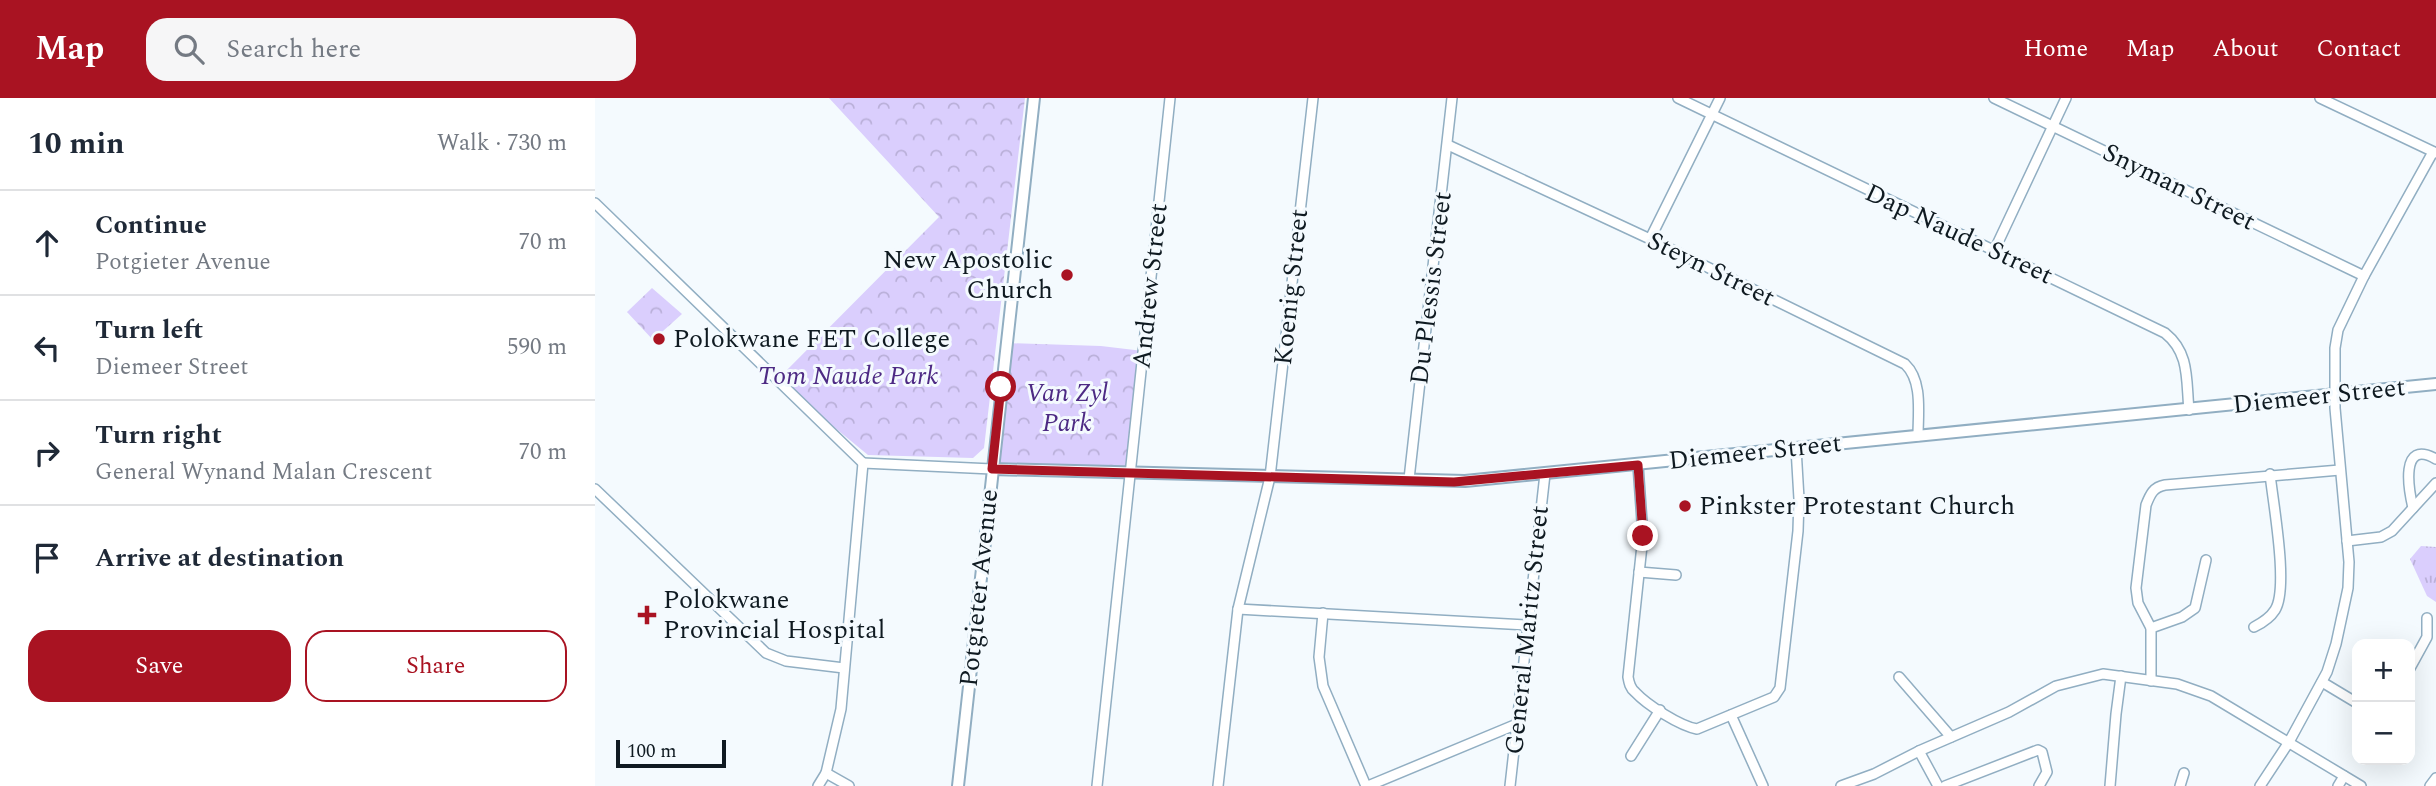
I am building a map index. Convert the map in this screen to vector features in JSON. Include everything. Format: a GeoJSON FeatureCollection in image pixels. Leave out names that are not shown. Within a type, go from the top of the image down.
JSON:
{"type":"FeatureCollection","features":[{"type":"Feature","properties":{"kind":"street","name":"Potgieter Avenue"},"geometry":{"type":"LineString","coordinates":[[958,786],[1034,98]]}},
{"type":"Feature","properties":{"kind":"street","name":"Andrew Street"},"geometry":{"type":"LineString","coordinates":[[1097,786],[1170,98]]}},
{"type":"Feature","properties":{"kind":"street","name":"Koenig Street"},"geometry":{"type":"LineString","coordinates":[[1219,786],[1238,609],[1270,477],[1313,98]]}},
{"type":"Feature","properties":{"kind":"street","name":"Du Plessis Street"},"geometry":{"type":"LineString","coordinates":[[1409,479],[1452,98]]}},
{"type":"Feature","properties":{"kind":"street","name":"Dap Naude Street"},"geometry":{"type":"LineString","coordinates":[[1678,98],[2136,318],[2172,339],[2183,354],[2189,410]]}},
{"type":"Feature","properties":{"kind":"street"},"geometry":{"type":"LineString","coordinates":[[1650,239],[1720,98]]}},
{"type":"Feature","properties":{"kind":"street","name":"Snyman Street"},"geometry":{"type":"LineString","coordinates":[[1994,98],[2364,276]]}},
{"type":"Feature","properties":{"kind":"street"},"geometry":{"type":"LineString","coordinates":[[1994,251],[2066,98]]}},
{"type":"Feature","properties":{"kind":"street"},"geometry":{"type":"LineString","coordinates":[[2260,786],[2289,742],[2332,660],[2349,588],[2335,394],[2335,348],[2338,330],[2364,276],[2435,153],[2320,98]]}},
{"type":"Feature","properties":{"kind":"street","name":"Steyn Street"},"geometry":{"type":"LineString","coordinates":[[1448,145],[1906,363],[1916,382],[1918,436]]}},
{"type":"Feature","properties":{"kind":"street"},"geometry":{"type":"LineString","coordinates":[[595,203],[863,463],[841,709],[826,773],[818,786]]}},
{"type":"Feature","properties":{"kind":"street","name":"Diemeer Street"},"geometry":{"type":"LineString","coordinates":[[863,463],[992,469],[1465,481],[1918,436],[1984,434],[2436,384]]}},
{"type":"Feature","properties":{"kind":"street"},"geometry":{"type":"LineString","coordinates":[[1638,465],[1643,531],[1628,677],[1630,687],[1660,710],[1697,729],[1774,696],[1782,684],[1798,531],[1796,448]]}},
{"type":"Feature","properties":{"kind":"street"},"geometry":{"type":"LineString","coordinates":[[2413,508],[2407,481],[2409,465],[2421,455],[2436,459]]}},
{"type":"Feature","properties":{"kind":"street"},"geometry":{"type":"LineString","coordinates":[[2151,681],[2151,628],[2139,603],[2136,588],[2146,505],[2151,493],[2165,485],[2340,470]]}},
{"type":"Feature","properties":{"kind":"street","name":"General Maritz Street"},"geometry":{"type":"LineString","coordinates":[[1510,786],[1545,474]]}},
{"type":"Feature","properties":{"kind":"street"},"geometry":{"type":"LineString","coordinates":[[2254,627],[2275,612],[2280,599],[2270,474]]}},
{"type":"Feature","properties":{"kind":"street"},"geometry":{"type":"LineString","coordinates":[[2347,541],[2381,537],[2392,531],[2436,483]]}},
{"type":"Feature","properties":{"kind":"street"},"geometry":{"type":"LineString","coordinates":[[595,489],[766,653],[786,661],[844,668]]}},
{"type":"Feature","properties":{"kind":"street"},"geometry":{"type":"LineString","coordinates":[[2151,628],[2182,617],[2195,608],[2206,560]]}},
{"type":"Feature","properties":{"kind":"street"},"geometry":{"type":"LineString","coordinates":[[1639,572],[1676,575]]}},
{"type":"Feature","properties":{"kind":"street"},"geometry":{"type":"LineString","coordinates":[[1238,609],[1527,625]]}},
{"type":"Feature","properties":{"kind":"street"},"geometry":{"type":"LineString","coordinates":[[1323,613],[1319,657],[1323,686],[1367,786],[1517,724]]}},
{"type":"Feature","properties":{"kind":"street"},"geometry":{"type":"LineString","coordinates":[[2415,659],[2427,637],[2427,618]]}},
{"type":"Feature","properties":{"kind":"street"},"geometry":{"type":"LineString","coordinates":[[1841,786],[1874,774],[2008,712],[2056,686],[2094,676],[2176,684],[2211,696],[2361,786]]}},
{"type":"Feature","properties":{"kind":"street"},"geometry":{"type":"LineString","coordinates":[[1899,677],[1951,737]]}},
{"type":"Feature","properties":{"kind":"street"},"geometry":{"type":"LineString","coordinates":[[2110,786],[2121,677]]}},
{"type":"Feature","properties":{"kind":"street"},"geometry":{"type":"LineString","coordinates":[[2322,682],[2355,702]]}},
{"type":"Feature","properties":{"kind":"street"},"geometry":{"type":"LineString","coordinates":[[1631,756],[1660,710]]}},
{"type":"Feature","properties":{"kind":"street"},"geometry":{"type":"LineString","coordinates":[[1731,715],[1763,786]]}},
{"type":"Feature","properties":{"kind":"street"},"geometry":{"type":"LineString","coordinates":[[1945,786],[2038,750],[2042,752],[2047,772],[2039,786]]}},
{"type":"Feature","properties":{"kind":"street"},"geometry":{"type":"LineString","coordinates":[[1919,751],[1938,786]]}},
{"type":"Feature","properties":{"kind":"street"},"geometry":{"type":"LineString","coordinates":[[2180,786],[2184,772]]}},
{"type":"Feature","properties":{"kind":"street"},"geometry":{"type":"LineString","coordinates":[[826,773],[849,786]]}},
{"type":"Feature","properties":{"kind":"street"},"geometry":{"type":"LineString","coordinates":[[1874,774],[1878,786]]}},
{"type":"Feature","properties":{"kind":"street"},"geometry":{"type":"LineString","coordinates":[[2338,786],[2344,776]]}},
{"type":"Feature","properties":{"kind":"street"},"geometry":{"type":"LineString","coordinates":[[2430,786],[2436,778]]}},
{"type":"Feature","properties":{"kind":"green space","name":"Tom Naude Park"},"geometry":{"type":"Polygon","coordinates":[[[829,98],[1025,98],[984,448],[973,458],[868,455],[777,380],[939,217],[829,98]]]}},
{"type":"Feature","properties":{"kind":"green space"},"geometry":{"type":"Polygon","coordinates":[[[652,288],[682,314],[653,340],[627,312],[652,288]]]}},
{"type":"Feature","properties":{"kind":"green space","name":"Van Zyl Park"},"geometry":{"type":"Polygon","coordinates":[[[1006,343],[1101,346],[1143,351],[1130,473],[992,469],[1006,343]]]}},
{"type":"Feature","properties":{"kind":"green space"},"geometry":{"type":"Polygon","coordinates":[[[2421,546],[2436,547],[2436,602],[2427,596],[2410,559],[2421,546]]]}},
{"type":"Feature","properties":{"kind":"place","name":"New Apostolic Church"},"geometry":{"type":"Point","coordinates":[1067,275]}},
{"type":"Feature","properties":{"kind":"place","name":"Polokwane FET College"},"geometry":{"type":"Point","coordinates":[659,339]}},
{"type":"Feature","properties":{"kind":"place","name":"Pinkster Protestant Church"},"geometry":{"type":"Point","coordinates":[1685,506]}},
{"type":"Feature","properties":{"kind":"place","name":"Polokwane Provincial Hospital"},"geometry":{"type":"Point","coordinates":[647,615]}},
{"type":"Feature","properties":{"kind":"route"},"geometry":{"type":"LineString","coordinates":[[1001,387],[992,469],[1454,482],[1638,465],[1643,536]]}}]}
